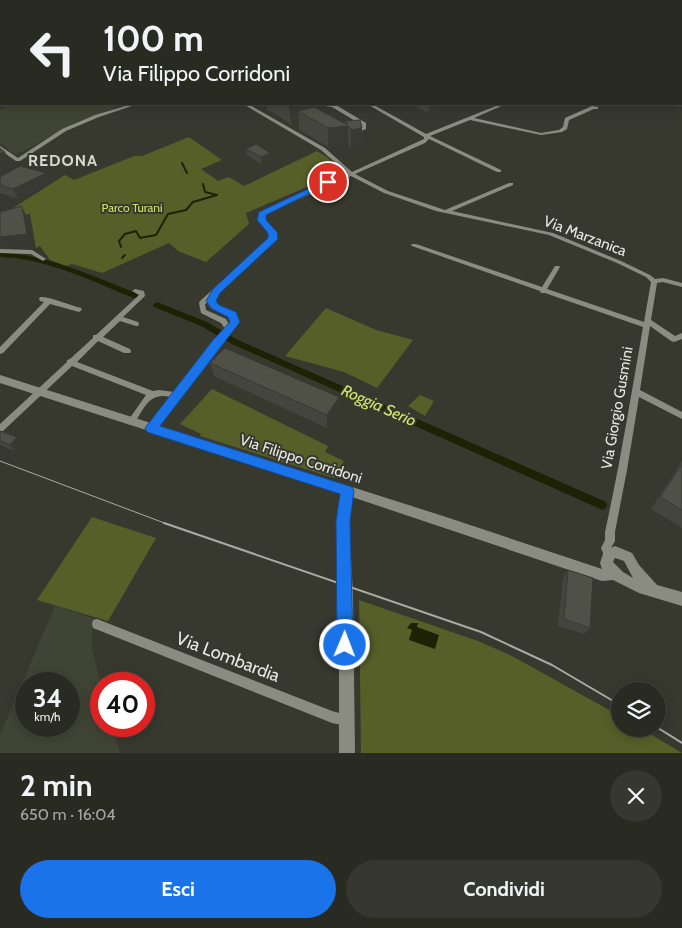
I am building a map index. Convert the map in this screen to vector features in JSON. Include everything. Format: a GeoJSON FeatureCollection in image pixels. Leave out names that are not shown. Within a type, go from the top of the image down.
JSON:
{"type":"FeatureCollection","features":[{"type":"Feature","properties":{"kind":"street"},"geometry":{"type":"LineString","coordinates":[[119,105],[123,109]]}},
{"type":"Feature","properties":{"kind":"street"},"geometry":{"type":"LineString","coordinates":[[0,148],[18,163],[69,128],[97,116],[133,105]]}},
{"type":"Feature","properties":{"kind":"street","name":"Via Marzanica"},"geometry":{"type":"LineString","coordinates":[[247,105],[291,128],[328,153],[350,173],[400,197],[446,212],[556,236],[619,262],[654,281],[663,280],[682,284]]}},
{"type":"Feature","properties":{"kind":"street"},"geometry":{"type":"LineString","coordinates":[[332,105],[360,121],[365,126],[360,131],[349,131]]}},
{"type":"Feature","properties":{"kind":"street"},"geometry":{"type":"LineString","coordinates":[[371,105],[426,136],[500,171]]}},
{"type":"Feature","properties":{"kind":"street"},"geometry":{"type":"LineString","coordinates":[[422,142],[426,139],[426,136],[501,105]]}},
{"type":"Feature","properties":{"kind":"street"},"geometry":{"type":"LineString","coordinates":[[468,118],[541,134],[560,131],[565,128],[567,119],[594,107],[596,108]]}},
{"type":"Feature","properties":{"kind":"street"},"geometry":{"type":"LineString","coordinates":[[226,331],[224,321],[202,308],[202,303],[273,239],[273,232],[261,220],[262,213],[422,142],[431,141],[443,144]]}},
{"type":"Feature","properties":{"kind":"street"},"geometry":{"type":"LineString","coordinates":[[446,212],[511,184]]}},
{"type":"Feature","properties":{"kind":"street"},"geometry":{"type":"LineString","coordinates":[[414,246],[543,291],[647,324],[674,339],[682,336]]}},
{"type":"Feature","properties":{"kind":"street"},"geometry":{"type":"LineString","coordinates":[[0,251],[32,252],[43,259]]}},
{"type":"Feature","properties":{"kind":"street"},"geometry":{"type":"LineString","coordinates":[[543,291],[557,267]]}},
{"type":"Feature","properties":{"kind":"street","name":"Via Giorgio Gusmini"},"geometry":{"type":"LineString","coordinates":[[607,559],[606,548],[610,541],[610,532],[623,470],[654,281]]}},
{"type":"Feature","properties":{"kind":"street"},"geometry":{"type":"LineString","coordinates":[[0,430],[96,337],[142,296],[142,293],[135,291]]}},
{"type":"Feature","properties":{"kind":"street"},"geometry":{"type":"LineString","coordinates":[[152,428],[236,320],[232,315],[212,305],[211,301],[217,291]]}},
{"type":"Feature","properties":{"kind":"street"},"geometry":{"type":"LineString","coordinates":[[0,350],[46,300],[79,310]]}},
{"type":"Feature","properties":{"kind":"street"},"geometry":{"type":"LineString","coordinates":[[118,318],[136,324]]}},
{"type":"Feature","properties":{"kind":"street"},"geometry":{"type":"LineString","coordinates":[[96,337],[127,351]]}},
{"type":"Feature","properties":{"kind":"street"},"geometry":{"type":"LineString","coordinates":[[70,362],[152,394]]}},
{"type":"Feature","properties":{"kind":"street","name":"Via Filippo Corridoni"},"geometry":{"type":"LineString","coordinates":[[0,380],[592,570],[602,575],[618,576],[639,588],[652,589],[682,599]]}},
{"type":"Feature","properties":{"kind":"street"},"geometry":{"type":"LineString","coordinates":[[131,422],[152,394],[162,391],[176,396]]}},
{"type":"Feature","properties":{"kind":"street"},"geometry":{"type":"LineString","coordinates":[[635,391],[682,416]]}},
{"type":"Feature","properties":{"kind":"street"},"geometry":{"type":"LineString","coordinates":[[347,491],[343,521],[346,595],[347,753]]}},
{"type":"Feature","properties":{"kind":"street"},"geometry":{"type":"LineString","coordinates":[[610,541],[624,554]]}},
{"type":"Feature","properties":{"kind":"street"},"geometry":{"type":"LineString","coordinates":[[592,570],[597,564],[615,552],[624,554]]}},
{"type":"Feature","properties":{"kind":"street","name":"Via Filippo Corridoni"},"geometry":{"type":"LineString","coordinates":[[624,554],[631,561],[634,569],[652,589]]}},
{"type":"Feature","properties":{"kind":"street","name":"Via Filippo Corridoni"},"geometry":{"type":"LineString","coordinates":[[607,559],[618,576]]}},
{"type":"Feature","properties":{"kind":"street"},"geometry":{"type":"LineString","coordinates":[[618,576],[630,576],[634,569]]}},
{"type":"Feature","properties":{"kind":"street","name":"Via Lombardia"},"geometry":{"type":"LineString","coordinates":[[98,624],[332,717],[346,720]]}},
{"type":"Feature","properties":{"kind":"shaded area"},"geometry":{"type":"Polygon","coordinates":[[[2,105],[112,105],[115,108],[78,121],[22,152],[14,154],[0,142],[0,110],[6,108],[2,105]]]}},
{"type":"Feature","properties":{"kind":"shaded area"},"geometry":{"type":"Polygon","coordinates":[[[55,606],[92,618],[92,649],[98,672],[90,672],[90,737],[115,737],[120,753],[0,753],[0,735],[15,700],[15,737],[80,737],[80,672],[27,672],[55,606]]]}},
{"type":"Feature","properties":{"kind":"shaded area"},"geometry":{"type":"Polygon","coordinates":[[[411,623],[418,623],[417,627],[439,635],[435,649],[409,640],[412,630],[407,628],[411,623]]]}},
{"type":"Feature","properties":{"kind":"green space","name":"Parco Turani"},"geometry":{"type":"Polygon","coordinates":[[[189,137],[222,160],[201,169],[218,181],[229,177],[244,186],[317,151],[328,158],[342,172],[246,213],[249,224],[206,262],[178,251],[169,243],[102,273],[72,264],[66,266],[50,260],[40,246],[36,248],[30,214],[15,216],[13,208],[65,175],[74,180],[189,137]]]}},
{"type":"Feature","properties":{"kind":"green space"},"geometry":{"type":"Polygon","coordinates":[[[326,308],[376,330],[413,340],[377,388],[344,372],[285,356],[326,308]]]}},
{"type":"Feature","properties":{"kind":"green space"},"geometry":{"type":"Polygon","coordinates":[[[212,389],[328,446],[325,452],[344,461],[334,478],[200,436],[201,434],[180,424],[212,389]]]}},
{"type":"Feature","properties":{"kind":"green space"},"geometry":{"type":"Polygon","coordinates":[[[420,395],[434,401],[425,416],[408,406],[420,395]]]}},
{"type":"Feature","properties":{"kind":"green space"},"geometry":{"type":"Polygon","coordinates":[[[92,517],[156,538],[108,621],[37,600],[92,517]]]}},
{"type":"Feature","properties":{"kind":"green space"},"geometry":{"type":"Polygon","coordinates":[[[359,600],[478,641],[512,656],[611,711],[611,737],[655,737],[682,753],[361,753],[359,600]]]}},
{"type":"Feature","properties":{"kind":"building"},"geometry":{"type":"Polygon","coordinates":[[[314,107],[348,125],[345,121],[360,120],[362,128],[351,130],[348,126],[328,128],[298,111],[314,107]]]}},
{"type":"Feature","properties":{"kind":"building"},"geometry":{"type":"Polygon","coordinates":[[[256,144],[270,153],[261,157],[246,149],[256,144]]]}},
{"type":"Feature","properties":{"kind":"building"},"geometry":{"type":"Polygon","coordinates":[[[20,166],[46,173],[13,189],[0,185],[0,177],[20,166]]]}},
{"type":"Feature","properties":{"kind":"building"},"geometry":{"type":"Polygon","coordinates":[[[22,206],[27,234],[0,237],[0,212],[22,206]]]}},
{"type":"Feature","properties":{"kind":"building"},"geometry":{"type":"Polygon","coordinates":[[[225,348],[339,397],[327,415],[210,363],[225,348]]]}},
{"type":"Feature","properties":{"kind":"building"},"geometry":{"type":"Polygon","coordinates":[[[0,431],[17,437],[10,445],[0,441],[0,431]]]}},
{"type":"Feature","properties":{"kind":"building"},"geometry":{"type":"Polygon","coordinates":[[[682,464],[682,510],[660,497],[682,464]]]}},
{"type":"Feature","properties":{"kind":"building"},"geometry":{"type":"Polygon","coordinates":[[[568,570],[593,578],[590,628],[564,619],[568,570]]]}},
{"type":"Feature","properties":{"kind":"waterway"},"geometry":{"type":"LineString","coordinates":[[182,163],[187,173]]}},
{"type":"Feature","properties":{"kind":"waterway"},"geometry":{"type":"LineString","coordinates":[[121,247],[119,241],[125,234],[136,231],[140,238],[156,235],[168,214],[186,210],[193,202],[217,195],[205,192],[203,184]]}},
{"type":"Feature","properties":{"kind":"waterway","name":"Roggia Serio"},"geometry":{"type":"LineString","coordinates":[[0,255],[12,255],[47,263],[136,296]]}},
{"type":"Feature","properties":{"kind":"waterway"},"geometry":{"type":"LineString","coordinates":[[122,258],[125,255]]}},
{"type":"Feature","properties":{"kind":"waterway","name":"Roggia Serio"},"geometry":{"type":"LineString","coordinates":[[157,305],[204,324],[235,342],[602,505]]}},
{"type":"Feature","properties":{"kind":"tram line"},"geometry":{"type":"LineString","coordinates":[[0,461],[167,524]]}},
{"type":"Feature","properties":{"kind":"tram line"},"geometry":{"type":"LineString","coordinates":[[164,523],[481,632],[552,665],[611,700]]}},
{"type":"Feature","properties":{"kind":"tram line"},"geometry":{"type":"LineString","coordinates":[[666,733],[682,743]]}},
{"type":"Feature","properties":{"kind":"district","name":"REDONA"},"geometry":{"type":"Point","coordinates":[63,160]}},
{"type":"Feature","properties":{"kind":"route"},"geometry":{"type":"LineString","coordinates":[[328,182],[262,213],[261,220],[273,232],[273,239],[217,291],[211,301],[215,307],[234,316],[235,322],[217,342],[152,428],[347,491],[343,521],[346,595],[345,645]]}}]}
